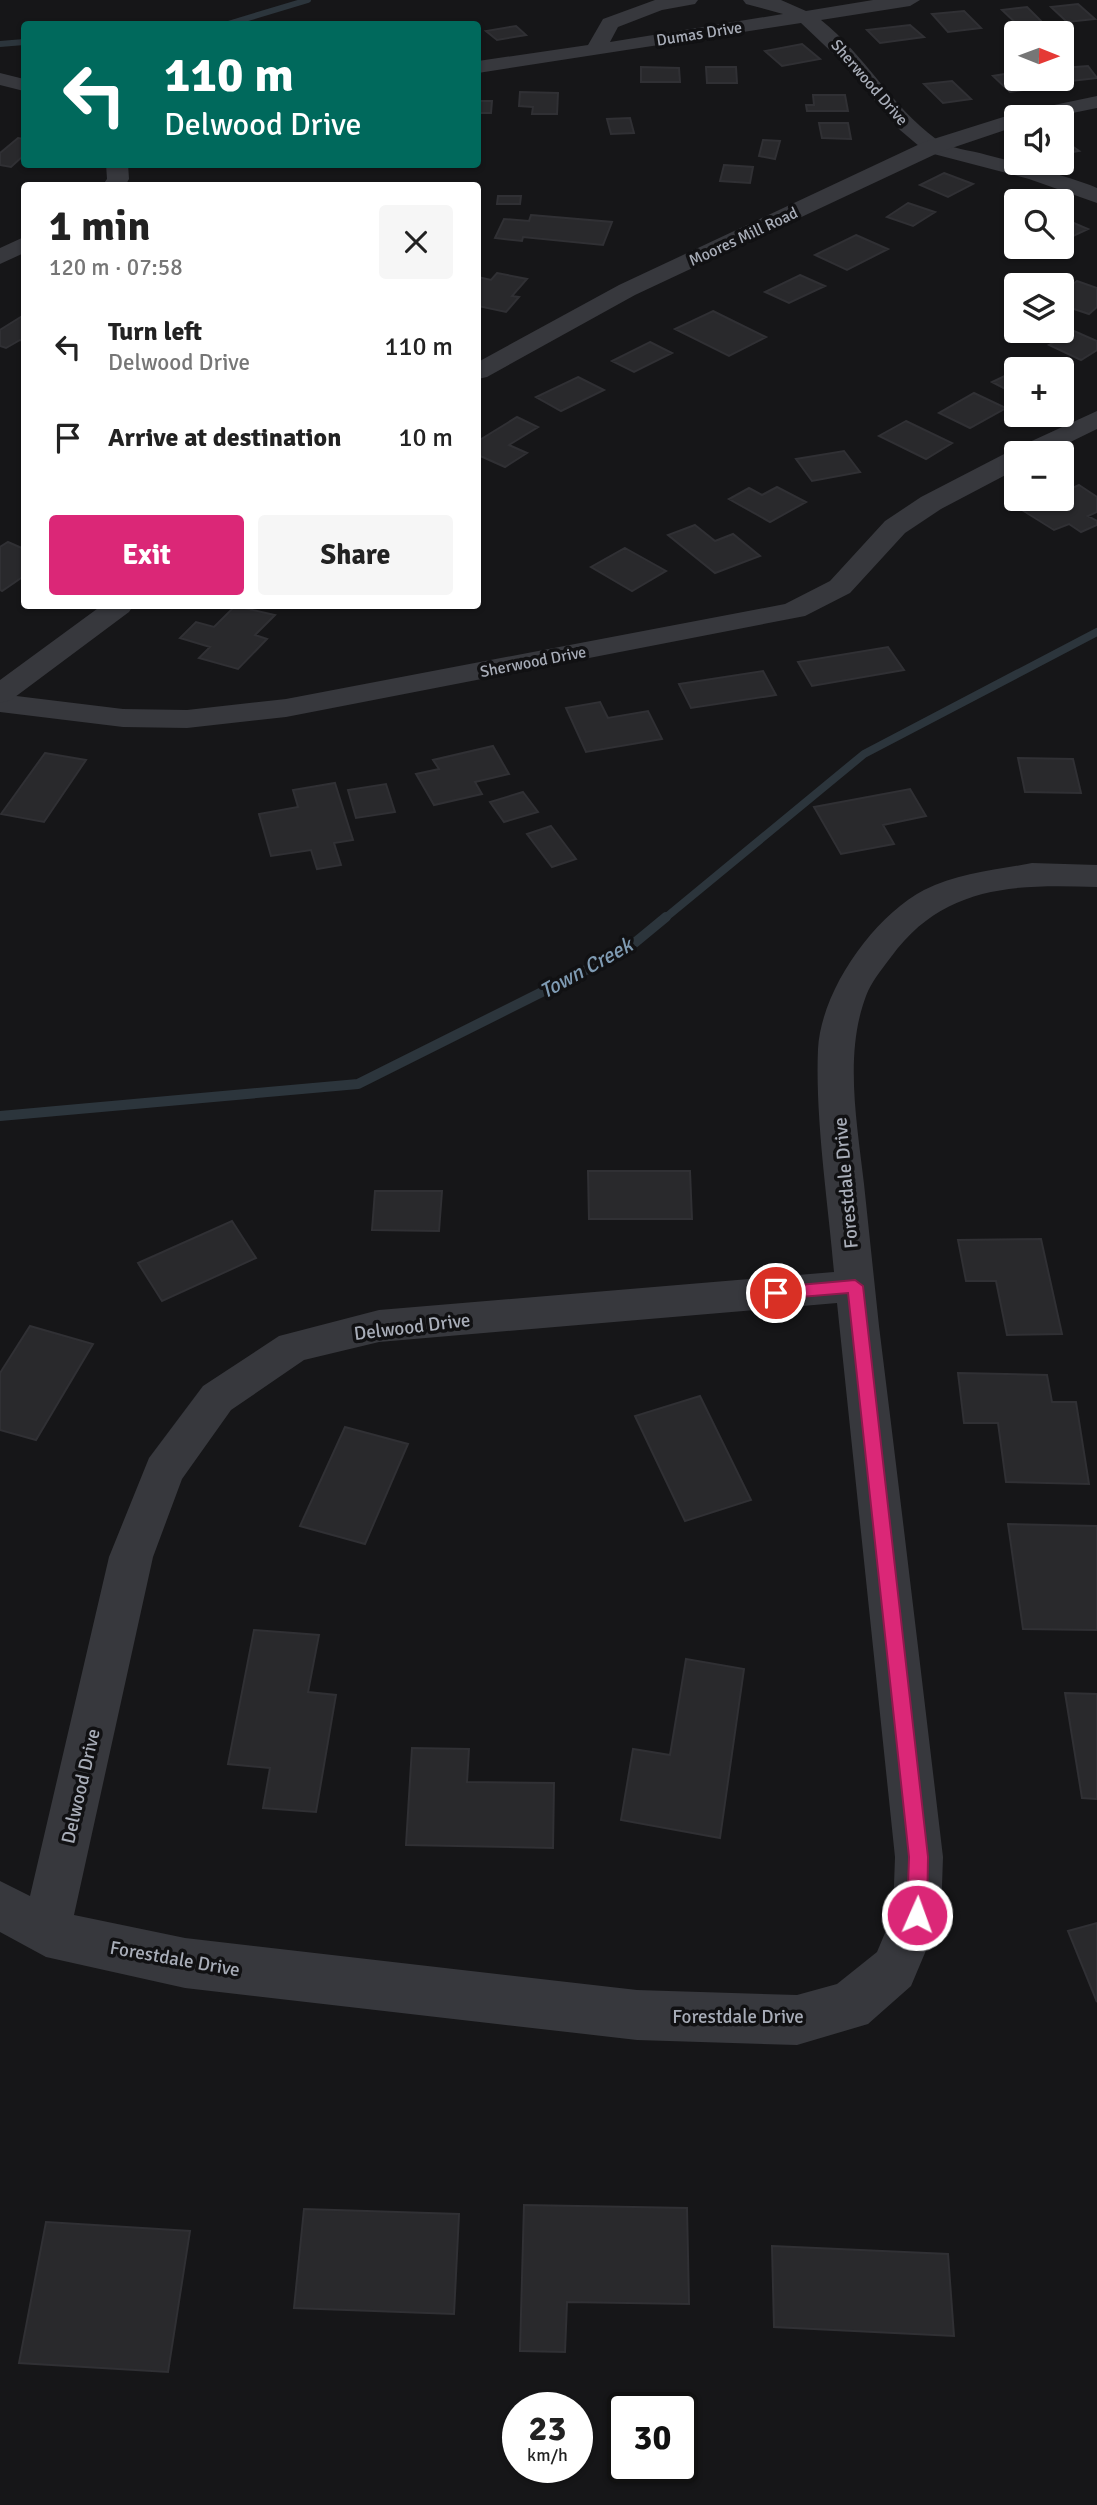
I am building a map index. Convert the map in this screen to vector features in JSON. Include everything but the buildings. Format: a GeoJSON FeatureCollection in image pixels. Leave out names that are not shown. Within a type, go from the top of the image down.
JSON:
{"type":"FeatureCollection","features":[{"type":"Feature","properties":{"kind":"street","name":"Dumas Drive"},"geometry":{"type":"LineString","coordinates":[[595,50],[610,23],[658,5],[688,0]]}},
{"type":"Feature","properties":{"kind":"street","name":"Dumas Drive"},"geometry":{"type":"LineString","coordinates":[[753,0],[777,4],[804,15]]}},
{"type":"Feature","properties":{"kind":"street","name":"Dumas Drive"},"geometry":{"type":"LineString","coordinates":[[481,67],[910,0]]}},
{"type":"Feature","properties":{"kind":"street","name":"Sherwood Drive"},"geometry":{"type":"LineString","coordinates":[[804,15],[830,35],[897,117],[932,146],[1052,179],[1097,196]]}},
{"type":"Feature","properties":{"kind":"street"},"geometry":{"type":"LineString","coordinates":[[0,79],[21,84]]}},
{"type":"Feature","properties":{"kind":"street"},"geometry":{"type":"LineString","coordinates":[[1074,107],[1097,102]]}},
{"type":"Feature","properties":{"kind":"street","name":"Moores Mill Road"},"geometry":{"type":"LineString","coordinates":[[481,370],[627,290],[932,146],[1004,123]]}},
{"type":"Feature","properties":{"kind":"street"},"geometry":{"type":"LineString","coordinates":[[0,257],[21,246]]}},
{"type":"Feature","properties":{"kind":"street"},"geometry":{"type":"LineString","coordinates":[[1052,441],[1097,419]]}},
{"type":"Feature","properties":{"kind":"street","name":"Sherwood Drive"},"geometry":{"type":"LineString","coordinates":[[0,703],[123,718],[187,719],[286,708],[767,617],[795,610],[841,587],[895,527],[931,503],[1004,465]]}},
{"type":"Feature","properties":{"kind":"street"},"geometry":{"type":"LineString","coordinates":[[0,694],[115,609]]}},
{"type":"Feature","properties":{"kind":"street","name":"Forestdale Drive"},"geometry":{"type":"LineString","coordinates":[[0,1905],[46,1933],[185,1963],[637,2015],[797,2020],[850,2006],[894,1969],[917,1915],[919,1857],[855,1286],[840,1135],[836,1047],[849,995],[862,972],[893,930],[935,898],[961,887],[1032,874],[1083,875]]}},
{"type":"Feature","properties":{"kind":"street","name":"Delwood Drive"},"geometry":{"type":"LineString","coordinates":[[46,1933],[131,1557],[164,1471],[217,1398],[293,1347],[379,1326],[855,1286]]}},
{"type":"Feature","properties":{"kind":"waterway"},"geometry":{"type":"LineString","coordinates":[[238,21],[308,0]]}},
{"type":"Feature","properties":{"kind":"waterway"},"geometry":{"type":"LineString","coordinates":[[0,44],[21,42]]}},
{"type":"Feature","properties":{"kind":"waterway","name":"Town Creek"},"geometry":{"type":"LineString","coordinates":[[664,919],[864,754],[1097,632]]}},
{"type":"Feature","properties":{"kind":"waterway","name":"Town Creek"},"geometry":{"type":"LineString","coordinates":[[0,1116],[358,1084],[626,950],[666,917]]}},
{"type":"Feature","properties":{"kind":"route"},"geometry":{"type":"LineString","coordinates":[[776,1293],[855,1286],[919,1857],[917,1915]]}}]}
